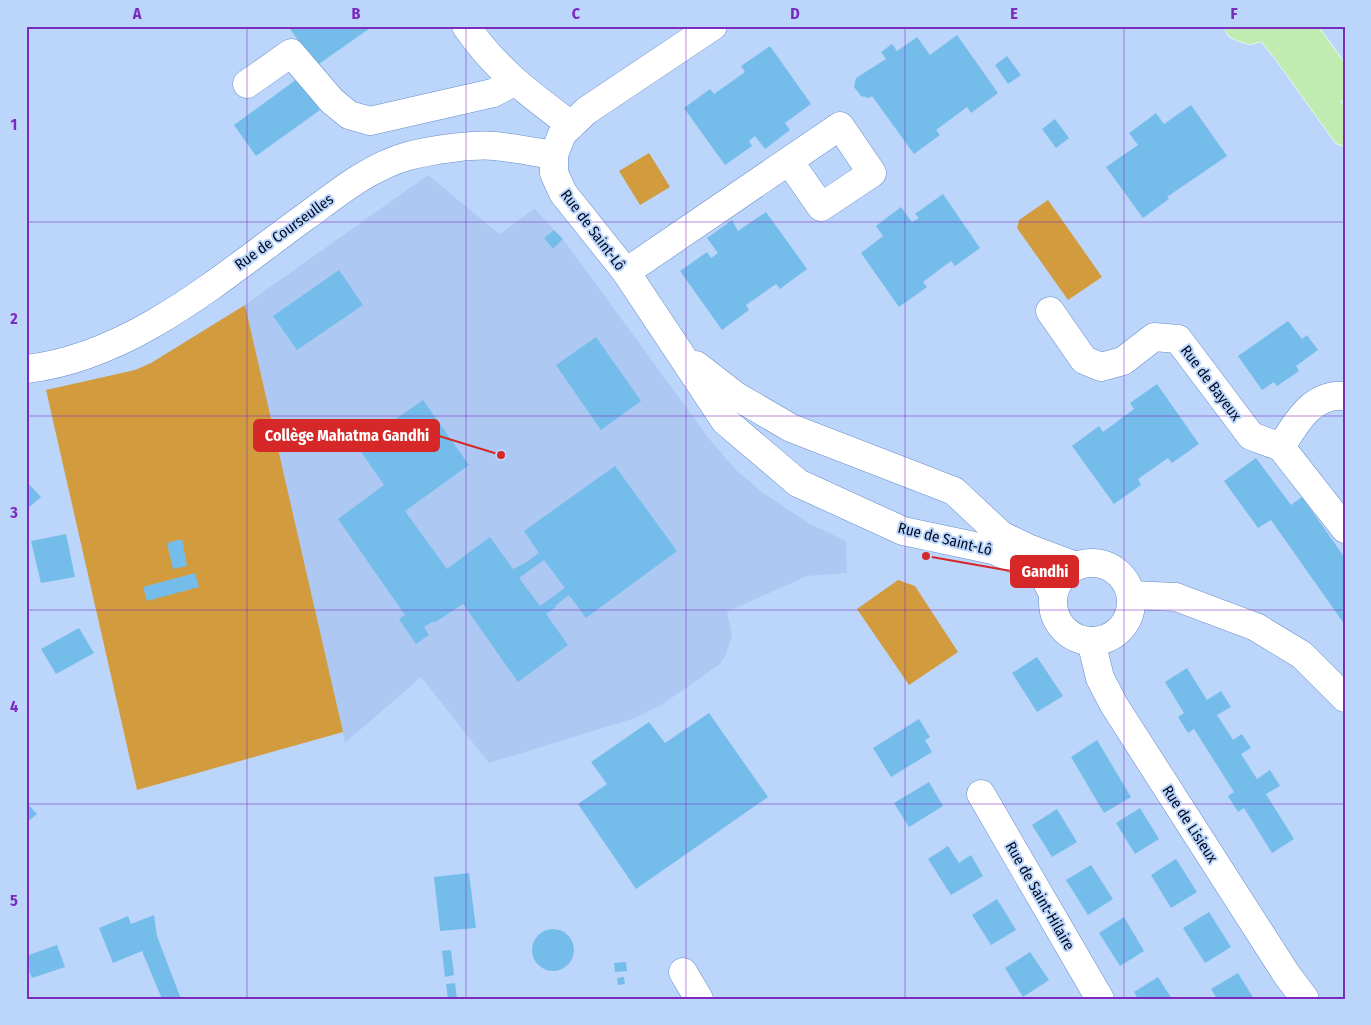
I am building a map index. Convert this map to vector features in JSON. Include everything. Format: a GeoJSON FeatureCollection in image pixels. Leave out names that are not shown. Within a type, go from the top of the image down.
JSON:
{"type":"FeatureCollection","features":[{"type":"Feature","properties":{"kind":"main road"},"geometry":{"type":"LineString","coordinates":[[1239,26],[1250,30],[1266,26],[1287,51],[1345,132]]}},
{"type":"Feature","properties":{"kind":"main road"},"geometry":{"type":"LineString","coordinates":[[1301,26],[1345,88]]}},
{"type":"Feature","properties":{"kind":"street"},"geometry":{"type":"LineString","coordinates":[[466,26],[481,48],[514,82],[572,125]]}},
{"type":"Feature","properties":{"kind":"street"},"geometry":{"type":"LineString","coordinates":[[554,155],[562,134],[586,111],[713,26]]}},
{"type":"Feature","properties":{"kind":"street"},"geometry":{"type":"LineString","coordinates":[[247,84],[291,52],[332,101],[348,115],[370,121],[493,93],[514,82]]}},
{"type":"Feature","properties":{"kind":"street","name":"Rue de Courseulles"},"geometry":{"type":"LineString","coordinates":[[26,368],[50,366],[110,345],[145,328],[183,304],[368,171],[408,156],[437,150],[493,146],[554,155]]}},
{"type":"Feature","properties":{"kind":"street","name":"Rue de Saint-Lô"},"geometry":{"type":"LineString","coordinates":[[554,155],[554,173],[563,193],[626,272],[725,421],[798,483],[894,527],[993,550],[1041,570],[1053,594]]}},
{"type":"Feature","properties":{"kind":"street"},"geometry":{"type":"LineString","coordinates":[[626,272],[789,161]]}},
{"type":"Feature","properties":{"kind":"street","name":"Rue de Bayeux"},"geometry":{"type":"LineString","coordinates":[[1050,312],[1084,360],[1101,367],[1123,361],[1154,337],[1178,338],[1251,436],[1281,447]]}},
{"type":"Feature","properties":{"kind":"street","name":"Rue de Saint-Lô"},"geometry":{"type":"LineString","coordinates":[[677,350],[736,396],[791,428],[954,491],[1001,535],[1076,566]]}},
{"type":"Feature","properties":{"kind":"street"},"geometry":{"type":"LineString","coordinates":[[1345,396],[1324,399],[1307,408],[1281,447],[1345,529]]}},
{"type":"Feature","properties":{"kind":"street"},"geometry":{"type":"LineString","coordinates":[[752,444],[756,435],[774,418]]}},
{"type":"Feature","properties":{"kind":"street"},"geometry":{"type":"LineString","coordinates":[[1099,563],[1110,567],[1120,574],[1131,595],[1131,609],[1126,622],[1117,632],[1105,639],[1091,641],[1075,637],[1061,626],[1054,611],[1053,594],[1066,573],[1076,566],[1099,563]]}},
{"type":"Feature","properties":{"kind":"street"},"geometry":{"type":"LineString","coordinates":[[1131,595],[1176,597],[1256,627],[1302,655],[1345,698]]}},
{"type":"Feature","properties":{"kind":"street","name":"Rue de Lisieux"},"geometry":{"type":"LineString","coordinates":[[1091,641],[1100,678],[1114,705],[1298,996]]}},
{"type":"Feature","properties":{"kind":"street","name":"Rue de Saint-Hilaire"},"geometry":{"type":"LineString","coordinates":[[981,794],[1100,999]]}},
{"type":"Feature","properties":{"kind":"street"},"geometry":{"type":"LineString","coordinates":[[683,972],[699,999]]}},
{"type":"Feature","properties":{"kind":"shaded area"},"geometry":{"type":"Polygon","coordinates":[[[649,153],[670,187],[640,205],[619,171],[649,153]]]}},
{"type":"Feature","properties":{"kind":"shaded area"},"geometry":{"type":"Polygon","coordinates":[[[428,175],[499,234],[535,209],[554,230],[544,238],[553,249],[563,239],[710,440],[736,470],[763,493],[808,523],[846,541],[847,573],[807,576],[727,612],[732,637],[720,664],[663,704],[635,718],[489,763],[421,677],[345,743],[245,305],[428,175]]]}},
{"type":"Feature","properties":{"kind":"shaded area"},"geometry":{"type":"Polygon","coordinates":[[[1048,200],[1102,277],[1068,300],[1017,228],[1019,220],[1048,200]]]}},
{"type":"Feature","properties":{"kind":"shaded area"},"geometry":{"type":"Polygon","coordinates":[[[245,305],[343,732],[137,790],[46,390],[135,370],[151,363],[245,305]]]}},
{"type":"Feature","properties":{"kind":"shaded area"},"geometry":{"type":"Polygon","coordinates":[[[898,580],[915,586],[958,652],[909,685],[857,609],[898,580]]]}},
{"type":"Feature","properties":{"kind":"building"},"geometry":{"type":"Polygon","coordinates":[[[288,26],[373,26],[316,66],[288,26]]]}},
{"type":"Feature","properties":{"kind":"building"},"geometry":{"type":"Polygon","coordinates":[[[957,35],[998,93],[971,113],[967,107],[936,130],[940,135],[914,154],[872,96],[869,98],[861,96],[854,87],[856,78],[886,59],[881,52],[892,44],[897,51],[917,37],[930,55],[957,35]]]}},
{"type":"Feature","properties":{"kind":"building"},"geometry":{"type":"Polygon","coordinates":[[[770,46],[811,104],[785,123],[790,130],[765,149],[755,136],[749,141],[752,146],[725,165],[684,108],[710,89],[714,94],[745,72],[741,66],[770,46]]]}},
{"type":"Feature","properties":{"kind":"building"},"geometry":{"type":"Polygon","coordinates":[[[1007,56],[1021,75],[1008,84],[995,65],[1007,56]]]}},
{"type":"Feature","properties":{"kind":"building"},"geometry":{"type":"Polygon","coordinates":[[[297,79],[320,110],[256,156],[234,125],[297,79]]]}},
{"type":"Feature","properties":{"kind":"building"},"geometry":{"type":"Polygon","coordinates":[[[1191,105],[1227,156],[1167,197],[1169,199],[1143,218],[1106,167],[1138,145],[1129,133],[1156,113],[1164,124],[1191,105]]]}},
{"type":"Feature","properties":{"kind":"building"},"geometry":{"type":"Polygon","coordinates":[[[1055,119],[1069,138],[1056,148],[1042,129],[1055,119]]]}},
{"type":"Feature","properties":{"kind":"building"},"geometry":{"type":"Polygon","coordinates":[[[943,194],[980,248],[955,266],[951,261],[923,282],[927,287],[899,307],[861,253],[883,236],[876,226],[901,207],[912,222],[919,218],[915,214],[943,194]]]}},
{"type":"Feature","properties":{"kind":"building"},"geometry":{"type":"Polygon","coordinates":[[[766,212],[807,269],[780,289],[776,284],[746,305],[749,310],[722,330],[680,271],[707,252],[711,258],[718,253],[707,238],[732,220],[738,231],[766,212]]]}},
{"type":"Feature","properties":{"kind":"building"},"geometry":{"type":"Polygon","coordinates":[[[554,230],[563,239],[553,249],[544,238],[554,230]]]}},
{"type":"Feature","properties":{"kind":"building"},"geometry":{"type":"Polygon","coordinates":[[[339,270],[363,305],[297,350],[273,316],[339,270]]]}},
{"type":"Feature","properties":{"kind":"building"},"geometry":{"type":"Polygon","coordinates":[[[1288,321],[1302,339],[1307,335],[1318,350],[1296,366],[1299,371],[1277,386],[1274,382],[1262,390],[1238,356],[1288,321]]]}},
{"type":"Feature","properties":{"kind":"building"},"geometry":{"type":"Polygon","coordinates":[[[596,337],[641,401],[601,430],[556,365],[596,337]]]}},
{"type":"Feature","properties":{"kind":"building"},"geometry":{"type":"Polygon","coordinates":[[[1157,384],[1199,444],[1172,463],[1168,458],[1138,479],[1141,485],[1114,504],[1072,446],[1099,426],[1103,432],[1134,409],[1130,403],[1157,384]]]}},
{"type":"Feature","properties":{"kind":"building"},"geometry":{"type":"Polygon","coordinates":[[[423,400],[469,465],[405,511],[447,569],[490,537],[513,569],[525,563],[539,553],[524,531],[615,466],[677,551],[586,618],[569,595],[555,606],[546,614],[568,645],[518,682],[463,604],[434,623],[433,621],[424,627],[429,635],[416,644],[399,619],[405,615],[338,519],[384,485],[357,446],[423,400]],[[544,560],[519,578],[540,606],[565,588],[544,560]]]}},
{"type":"Feature","properties":{"kind":"building"},"geometry":{"type":"Polygon","coordinates":[[[1256,458],[1291,505],[1302,497],[1345,558],[1345,625],[1271,520],[1258,528],[1224,481],[1256,458]]]}},
{"type":"Feature","properties":{"kind":"building"},"geometry":{"type":"Polygon","coordinates":[[[26,481],[41,497],[26,510],[26,481]]]}},
{"type":"Feature","properties":{"kind":"building"},"geometry":{"type":"Polygon","coordinates":[[[66,534],[75,577],[41,583],[31,541],[66,534]]]}},
{"type":"Feature","properties":{"kind":"building"},"geometry":{"type":"Polygon","coordinates":[[[182,539],[187,566],[173,569],[167,543],[182,539]]]}},
{"type":"Feature","properties":{"kind":"building"},"geometry":{"type":"Polygon","coordinates":[[[195,573],[199,587],[147,601],[143,587],[195,573]]]}},
{"type":"Feature","properties":{"kind":"building"},"geometry":{"type":"Polygon","coordinates":[[[79,628],[94,653],[56,674],[41,649],[79,628]]]}},
{"type":"Feature","properties":{"kind":"building"},"geometry":{"type":"Polygon","coordinates":[[[1037,657],[1063,696],[1037,712],[1012,673],[1037,657]]]}},
{"type":"Feature","properties":{"kind":"building"},"geometry":{"type":"Polygon","coordinates":[[[1187,668],[1207,700],[1221,691],[1231,707],[1217,715],[1233,740],[1242,734],[1251,748],[1241,754],[1257,779],[1270,770],[1280,786],[1266,794],[1294,839],[1272,853],[1244,808],[1238,812],[1228,796],[1234,792],[1194,729],[1188,733],[1178,717],[1184,713],[1165,682],[1187,668]]]}},
{"type":"Feature","properties":{"kind":"building"},"geometry":{"type":"Polygon","coordinates":[[[709,713],[768,797],[636,889],[578,804],[607,784],[591,762],[649,722],[665,743],[709,713]]]}},
{"type":"Feature","properties":{"kind":"building"},"geometry":{"type":"Polygon","coordinates":[[[919,719],[930,737],[925,740],[932,752],[891,777],[873,748],[919,719]]]}},
{"type":"Feature","properties":{"kind":"building"},"geometry":{"type":"Polygon","coordinates":[[[1097,740],[1131,797],[1104,813],[1071,757],[1097,740]]]}},
{"type":"Feature","properties":{"kind":"building"},"geometry":{"type":"Polygon","coordinates":[[[929,782],[943,806],[909,827],[894,803],[929,782]]]}},
{"type":"Feature","properties":{"kind":"building"},"geometry":{"type":"Polygon","coordinates":[[[26,802],[37,814],[26,823],[26,802]]]}},
{"type":"Feature","properties":{"kind":"building"},"geometry":{"type":"Polygon","coordinates":[[[1140,808],[1159,839],[1135,854],[1116,823],[1140,808]]]}},
{"type":"Feature","properties":{"kind":"building"},"geometry":{"type":"Polygon","coordinates":[[[1057,809],[1077,842],[1052,857],[1032,825],[1057,809]]]}},
{"type":"Feature","properties":{"kind":"building"},"geometry":{"type":"Polygon","coordinates":[[[948,846],[959,863],[971,855],[983,876],[951,895],[928,859],[948,846]]]}},
{"type":"Feature","properties":{"kind":"building"},"geometry":{"type":"Polygon","coordinates":[[[1176,859],[1197,892],[1171,908],[1151,875],[1176,859]]]}},
{"type":"Feature","properties":{"kind":"building"},"geometry":{"type":"Polygon","coordinates":[[[1091,865],[1113,899],[1088,915],[1066,880],[1091,865]]]}},
{"type":"Feature","properties":{"kind":"building"},"geometry":{"type":"Polygon","coordinates":[[[469,873],[476,928],[440,931],[434,877],[469,873]]]}},
{"type":"Feature","properties":{"kind":"building"},"geometry":{"type":"Polygon","coordinates":[[[997,899],[1016,930],[991,945],[972,915],[997,899]]]}},
{"type":"Feature","properties":{"kind":"building"},"geometry":{"type":"Polygon","coordinates":[[[1209,912],[1231,947],[1205,963],[1183,928],[1209,912]]]}},
{"type":"Feature","properties":{"kind":"building"},"geometry":{"type":"Polygon","coordinates":[[[154,915],[157,936],[181,999],[162,999],[142,951],[113,963],[99,928],[128,916],[131,924],[154,915]]]}},
{"type":"Feature","properties":{"kind":"building"},"geometry":{"type":"Polygon","coordinates":[[[1124,917],[1144,951],[1120,966],[1099,933],[1124,917]]]}},
{"type":"Feature","properties":{"kind":"building"},"geometry":{"type":"Polygon","coordinates":[[[557,929],[565,932],[571,938],[574,950],[571,962],[565,968],[549,971],[541,968],[535,962],[532,946],[535,938],[541,932],[557,929]]]}},
{"type":"Feature","properties":{"kind":"building"},"geometry":{"type":"Polygon","coordinates":[[[57,945],[65,967],[32,978],[26,964],[26,956],[57,945]]]}},
{"type":"Feature","properties":{"kind":"building"},"geometry":{"type":"Polygon","coordinates":[[[451,950],[454,975],[445,977],[442,951],[451,950]]]}},
{"type":"Feature","properties":{"kind":"building"},"geometry":{"type":"Polygon","coordinates":[[[1030,952],[1049,980],[1023,997],[1005,968],[1030,952]]]}},
{"type":"Feature","properties":{"kind":"building"},"geometry":{"type":"Polygon","coordinates":[[[626,962],[627,971],[615,972],[614,963],[626,962]]]}},
{"type":"Feature","properties":{"kind":"building"},"geometry":{"type":"Polygon","coordinates":[[[1238,973],[1254,999],[1217,999],[1211,989],[1238,973]]]}},
{"type":"Feature","properties":{"kind":"building"},"geometry":{"type":"Polygon","coordinates":[[[624,977],[625,984],[618,985],[617,978],[624,977]]]}},
{"type":"Feature","properties":{"kind":"building"},"geometry":{"type":"Polygon","coordinates":[[[1158,977],[1172,999],[1138,999],[1134,992],[1158,977]]]}},
{"type":"Feature","properties":{"kind":"building"},"geometry":{"type":"Polygon","coordinates":[[[455,983],[457,999],[448,999],[446,984],[455,983]]]}},
{"type":"Feature","properties":{"kind":"place","name":"Collège Mahatma Gandhi"},"geometry":{"type":"Point","coordinates":[501,455]}},
{"type":"Feature","properties":{"kind":"place","name":"Gandhi"},"geometry":{"type":"Point","coordinates":[926,556]}}]}
